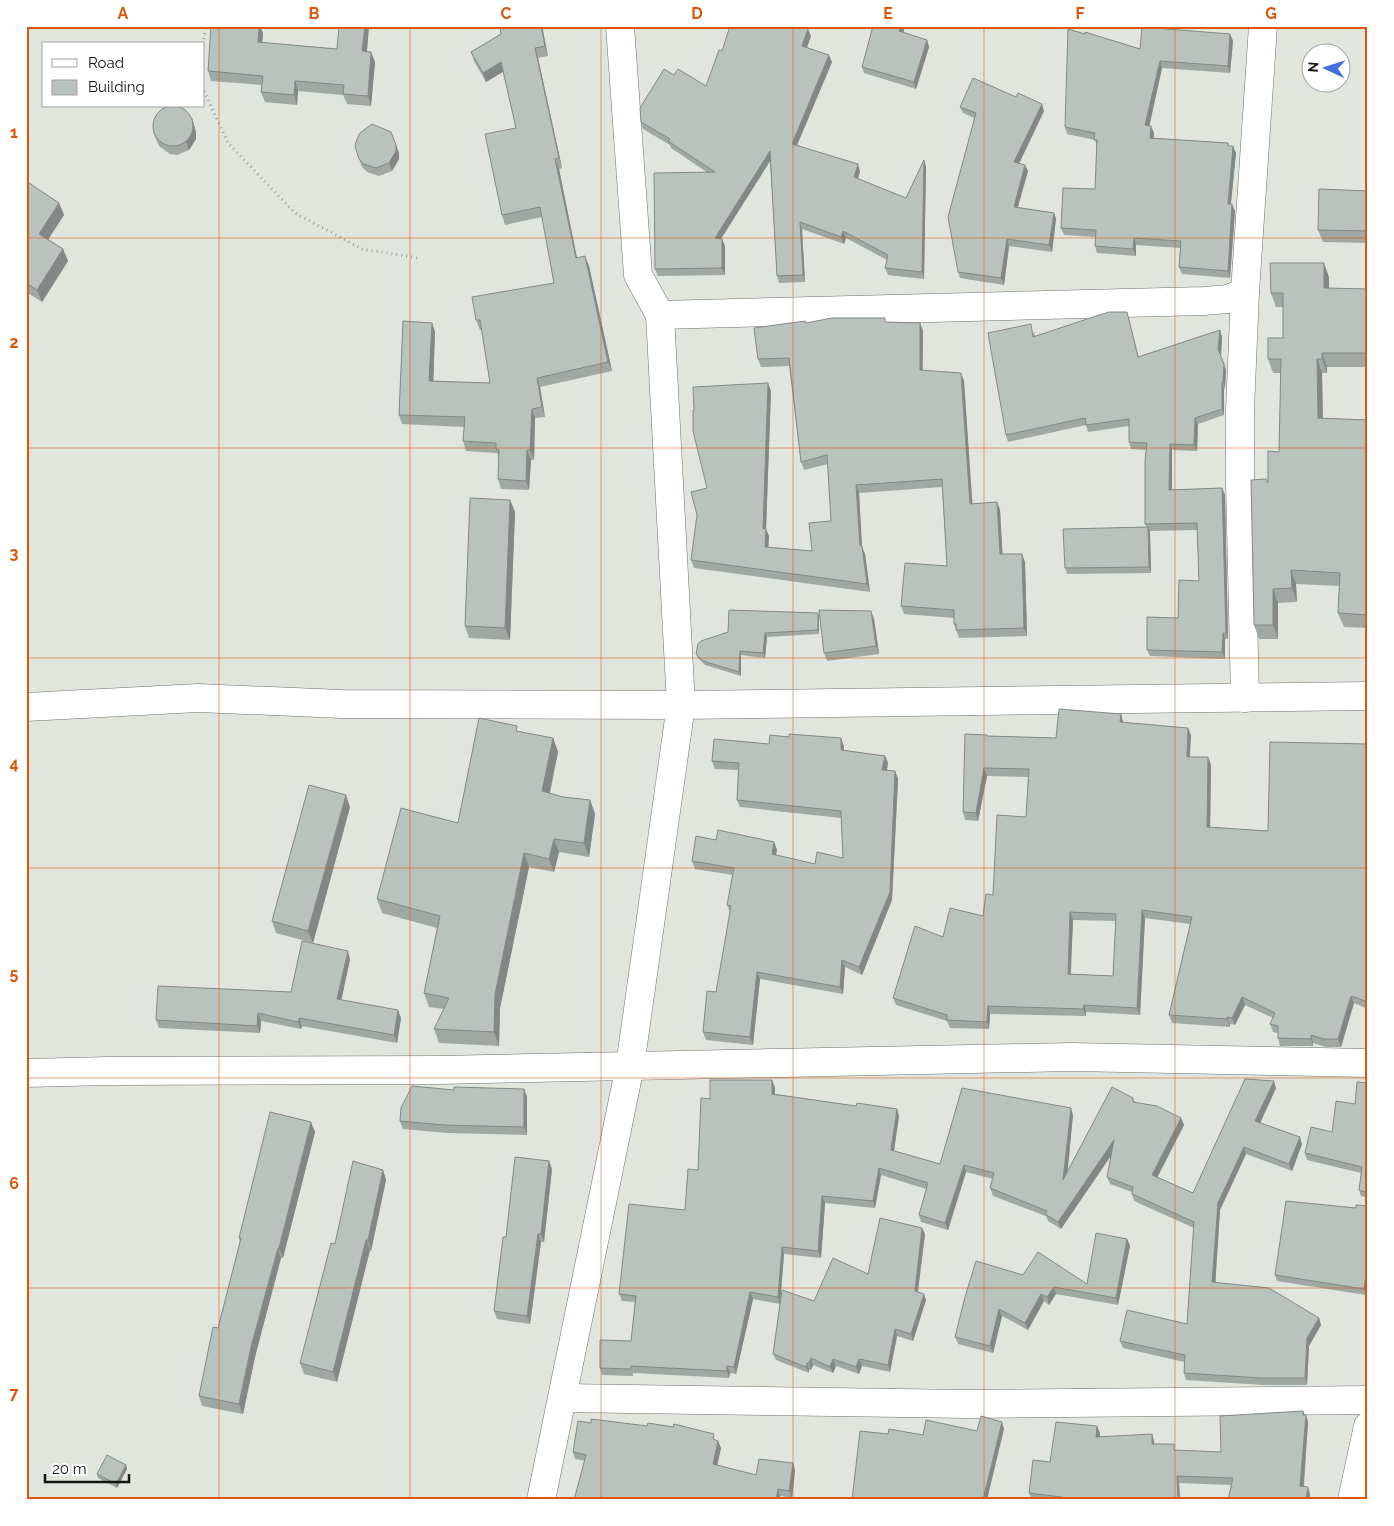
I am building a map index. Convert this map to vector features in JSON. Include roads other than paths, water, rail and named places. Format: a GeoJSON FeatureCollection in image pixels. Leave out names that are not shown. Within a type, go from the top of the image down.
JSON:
{"type":"FeatureCollection","features":[{"type":"Feature","properties":{"kind":"street"},"geometry":{"type":"LineString","coordinates":[[1245,698],[1240,419],[1245,292],[1263,26]]}},
{"type":"Feature","properties":{"kind":"street"},"geometry":{"type":"LineString","coordinates":[[542,1500],[630,1066],[681,705],[660,315],[638,275],[626,27]]}},
{"type":"Feature","properties":{"kind":"street"},"geometry":{"type":"LineString","coordinates":[[660,315],[1204,301],[1228,299],[1245,292]]}},
{"type":"Feature","properties":{"kind":"street"},"geometry":{"type":"LineString","coordinates":[[26,707],[198,698],[342,704],[681,705],[1040,702],[1368,696]]}},
{"type":"Feature","properties":{"kind":"street"},"geometry":{"type":"LineString","coordinates":[[26,1073],[440,1070],[1072,1057],[1368,1063]]}},
{"type":"Feature","properties":{"kind":"street"},"geometry":{"type":"LineString","coordinates":[[563,1398],[969,1404],[1368,1400]]}},
{"type":"Feature","properties":{"kind":"street"},"geometry":{"type":"LineString","coordinates":[[1352,1500],[1368,1426]]}}]}
